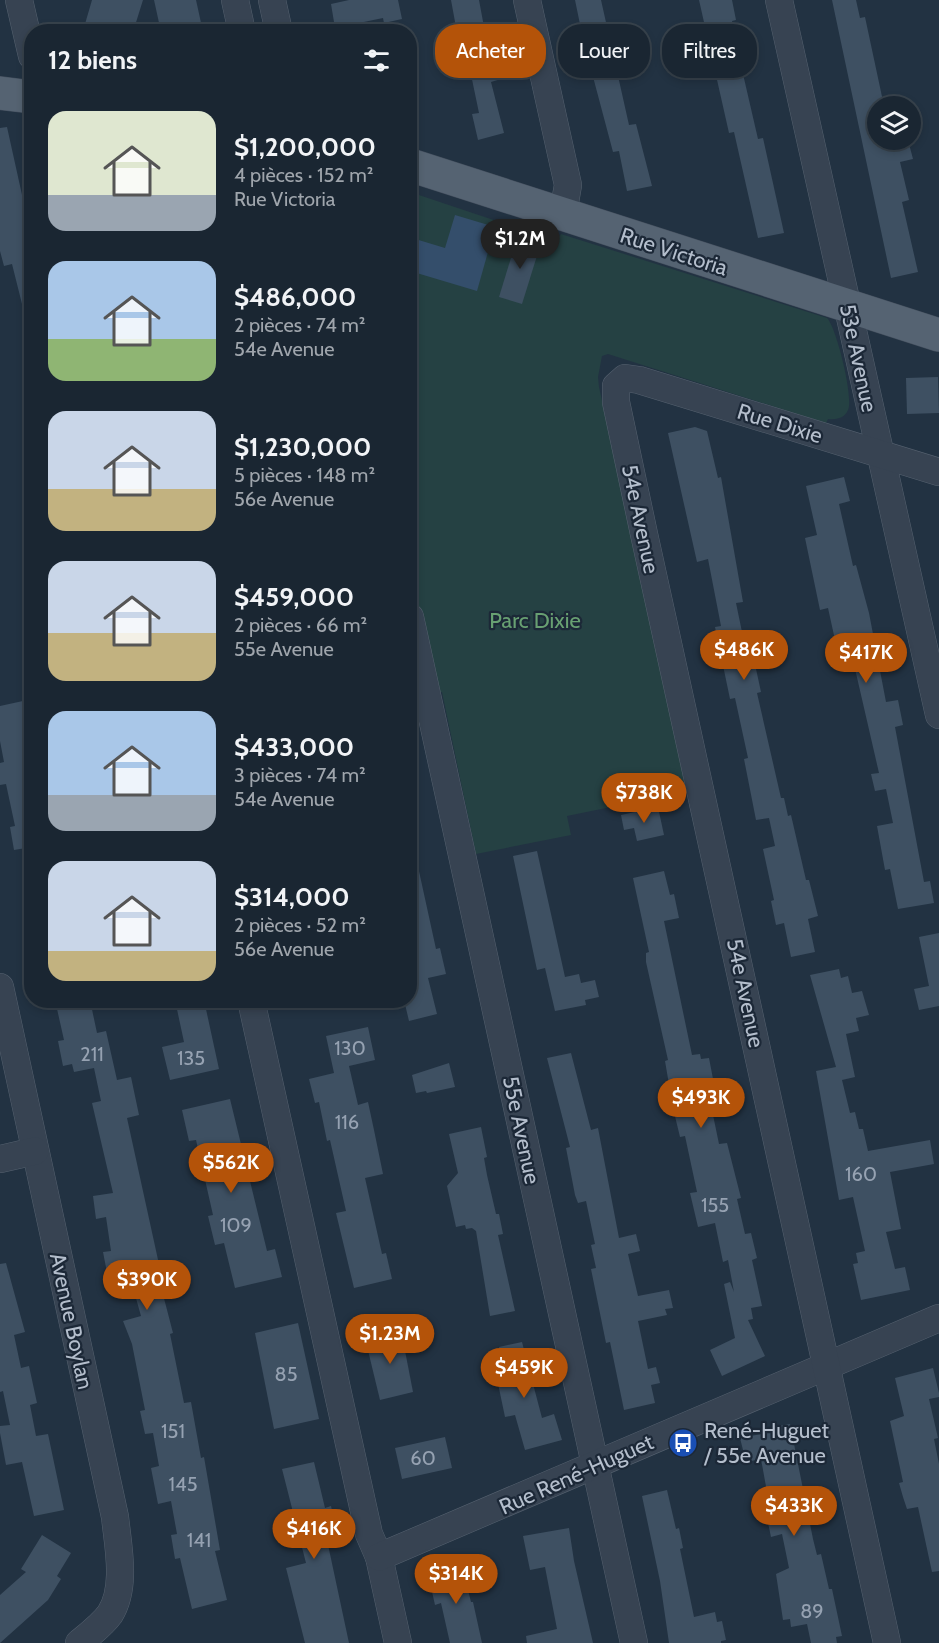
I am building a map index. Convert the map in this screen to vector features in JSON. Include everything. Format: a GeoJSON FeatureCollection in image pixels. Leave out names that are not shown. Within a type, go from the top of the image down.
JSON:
{"type":"FeatureCollection","features":[{"type":"Feature","properties":{"kind":"main road"},"geometry":{"type":"LineString","coordinates":[[0,93],[24,96]]}},
{"type":"Feature","properties":{"kind":"main road","name":"Rue Victoria"},"geometry":{"type":"LineString","coordinates":[[417,167],[939,335]]}},
{"type":"Feature","properties":{"kind":"street"},"geometry":{"type":"LineString","coordinates":[[19,0],[25,24]]}},
{"type":"Feature","properties":{"kind":"street"},"geometry":{"type":"LineString","coordinates":[[235,0],[240,24]]}},
{"type":"Feature","properties":{"kind":"street"},"geometry":{"type":"LineString","coordinates":[[272,0],[277,24]]}},
{"type":"Feature","properties":{"kind":"street"},"geometry":{"type":"LineString","coordinates":[[527,0],[568,185],[563,214]]}},
{"type":"Feature","properties":{"kind":"street","name":"53e Avenue"},"geometry":{"type":"LineString","coordinates":[[779,0],[939,715]]}},
{"type":"Feature","properties":{"kind":"street","name":"Rue Dixie"},"geometry":{"type":"LineString","coordinates":[[620,380],[639,380],[939,472]]}},
{"type":"Feature","properties":{"kind":"street","name":"54e Avenue"},"geometry":{"type":"LineString","coordinates":[[620,380],[615,391],[621,426],[887,1643]]}},
{"type":"Feature","properties":{"kind":"street","name":"55e Avenue"},"geometry":{"type":"LineString","coordinates":[[417,650],[634,1643]]}},
{"type":"Feature","properties":{"kind":"street","name":"Avenue Boylan"},"geometry":{"type":"LineString","coordinates":[[0,987],[115,1517],[119,1568],[118,1595],[110,1613],[79,1643]]}},
{"type":"Feature","properties":{"kind":"street"},"geometry":{"type":"LineString","coordinates":[[253,1008],[369,1534],[379,1557],[398,1643]]}},
{"type":"Feature","properties":{"kind":"street"},"geometry":{"type":"LineString","coordinates":[[0,1159],[35,1151]]}},
{"type":"Feature","properties":{"kind":"street","name":"Rue René-Huguet"},"geometry":{"type":"LineString","coordinates":[[379,1557],[489,1513],[595,1464],[827,1368],[939,1318]]}},
{"type":"Feature","properties":{"kind":"green space","name":"Parc Dixie"},"geometry":{"type":"Polygon","coordinates":[[[417,194],[556,241],[561,234],[827,318],[839,347],[849,392],[849,403],[845,415],[828,419],[826,423],[608,354],[602,356],[598,377],[599,387],[689,791],[567,816],[571,835],[476,854],[442,692],[435,693],[417,607],[417,194]]]}},
{"type":"Feature","properties":{"kind":"water"},"geometry":{"type":"Polygon","coordinates":[[[455,215],[495,227],[477,291],[417,273],[417,240],[445,248],[455,215]]]}},
{"type":"Feature","properties":{"kind":"building"},"geometry":{"type":"Polygon","coordinates":[[[92,0],[143,0],[136,24],[85,24],[92,0]]]}},
{"type":"Feature","properties":{"kind":"building"},"geometry":{"type":"Polygon","coordinates":[[[154,0],[196,0],[201,24],[159,24],[154,0]]]}},
{"type":"Feature","properties":{"kind":"building"},"geometry":{"type":"Polygon","coordinates":[[[349,0],[398,0],[402,19],[384,23],[383,18],[354,24],[334,24],[331,4],[349,0]]]}},
{"type":"Feature","properties":{"kind":"building"},"geometry":{"type":"Polygon","coordinates":[[[451,0],[479,0],[483,24],[455,24],[451,0]]]}},
{"type":"Feature","properties":{"kind":"building"},"geometry":{"type":"Polygon","coordinates":[[[575,0],[601,0],[606,24],[580,24],[575,0]]]}},
{"type":"Feature","properties":{"kind":"building"},"geometry":{"type":"Polygon","coordinates":[[[699,0],[732,0],[736,20],[732,21],[733,24],[704,24],[699,0]]]}},
{"type":"Feature","properties":{"kind":"building"},"geometry":{"type":"Polygon","coordinates":[[[832,0],[856,0],[860,18],[865,17],[882,96],[867,96],[867,150],[911,150],[913,159],[900,162],[909,200],[902,202],[918,272],[891,278],[832,0]]]}},
{"type":"Feature","properties":{"kind":"building"},"geometry":{"type":"Polygon","coordinates":[[[472,78],[501,78],[491,82],[504,133],[478,140],[472,114],[479,113],[472,78]]]}},
{"type":"Feature","properties":{"kind":"building"},"geometry":{"type":"Polygon","coordinates":[[[593,78],[618,78],[629,125],[636,124],[652,186],[627,191],[619,151],[613,152],[593,78]]]}},
{"type":"Feature","properties":{"kind":"building"},"geometry":{"type":"Polygon","coordinates":[[[717,78],[744,78],[758,139],[763,138],[784,233],[758,238],[734,132],[729,133],[717,78]]]}},
{"type":"Feature","properties":{"kind":"building"},"geometry":{"type":"Polygon","coordinates":[[[7,127],[24,204],[24,312],[12,264],[4,266],[0,251],[0,128],[7,127]]]}},
{"type":"Feature","properties":{"kind":"building"},"geometry":{"type":"Polygon","coordinates":[[[518,235],[541,243],[522,304],[499,297],[518,235]]]}},
{"type":"Feature","properties":{"kind":"building"},"geometry":{"type":"Polygon","coordinates":[[[938,377],[939,413],[907,414],[906,378],[938,377]]]}},
{"type":"Feature","properties":{"kind":"building"},"geometry":{"type":"Polygon","coordinates":[[[695,427],[707,431],[718,478],[721,477],[743,602],[736,603],[747,656],[753,655],[761,692],[757,693],[781,798],[784,798],[788,816],[791,815],[806,880],[809,880],[818,916],[808,919],[815,952],[791,957],[784,923],[776,925],[771,901],[774,900],[763,849],[775,846],[769,818],[756,820],[744,759],[748,758],[735,698],[730,699],[715,627],[721,626],[708,559],[697,562],[668,433],[695,427]]]}},
{"type":"Feature","properties":{"kind":"building"},"geometry":{"type":"Polygon","coordinates":[[[844,477],[850,501],[839,504],[853,566],[856,565],[869,613],[886,702],[898,700],[903,725],[895,727],[924,882],[930,881],[934,903],[898,909],[890,869],[885,870],[877,826],[893,823],[886,789],[875,791],[871,774],[879,773],[850,647],[837,649],[828,608],[820,610],[805,538],[817,535],[806,486],[844,477]]]}},
{"type":"Feature","properties":{"kind":"building"},"geometry":{"type":"Polygon","coordinates":[[[24,701],[24,848],[14,850],[10,827],[15,826],[6,784],[0,785],[0,763],[4,762],[0,741],[0,706],[24,701]]]}},
{"type":"Feature","properties":{"kind":"building"},"geometry":{"type":"Polygon","coordinates":[[[658,807],[664,835],[637,841],[634,828],[624,830],[621,815],[658,807]]]}},
{"type":"Feature","properties":{"kind":"building"},"geometry":{"type":"Polygon","coordinates":[[[537,851],[565,977],[579,974],[581,983],[595,980],[599,997],[585,1000],[586,1005],[555,1011],[545,968],[537,970],[513,856],[537,851]]]}},
{"type":"Feature","properties":{"kind":"building"},"geometry":{"type":"Polygon","coordinates":[[[417,862],[436,949],[440,948],[446,974],[428,978],[437,1014],[409,1021],[406,1008],[417,1008],[417,862]]]}},
{"type":"Feature","properties":{"kind":"building"},"geometry":{"type":"Polygon","coordinates":[[[664,871],[670,895],[674,894],[679,918],[664,921],[692,1055],[700,1054],[701,1059],[709,1058],[714,1084],[707,1086],[719,1144],[727,1143],[741,1198],[737,1199],[745,1234],[751,1233],[757,1258],[752,1260],[762,1306],[751,1308],[753,1319],[748,1320],[765,1356],[722,1376],[710,1350],[735,1338],[724,1284],[730,1282],[734,1292],[728,1260],[723,1262],[715,1223],[698,1227],[690,1193],[697,1192],[685,1136],[680,1137],[673,1108],[665,1061],[668,1060],[646,962],[646,953],[649,952],[633,878],[664,871]]]}},
{"type":"Feature","properties":{"kind":"building"},"geometry":{"type":"Polygon","coordinates":[[[939,933],[939,1006],[919,1010],[914,989],[929,986],[919,937],[939,933]]]}},
{"type":"Feature","properties":{"kind":"building"},"geometry":{"type":"Polygon","coordinates":[[[839,969],[841,978],[848,976],[852,993],[862,991],[869,1015],[856,1018],[859,1031],[846,1034],[855,1077],[842,1080],[850,1113],[855,1112],[859,1129],[863,1129],[868,1151],[930,1140],[934,1164],[890,1172],[901,1229],[886,1232],[895,1269],[905,1267],[910,1290],[861,1300],[853,1264],[858,1263],[856,1253],[865,1251],[853,1197],[839,1200],[816,1071],[836,1067],[810,975],[839,969]]]}},
{"type":"Feature","properties":{"kind":"building"},"geometry":{"type":"Polygon","coordinates":[[[57,1008],[92,1008],[97,1033],[106,1031],[117,1080],[131,1077],[139,1115],[127,1118],[162,1278],[159,1279],[173,1333],[170,1334],[184,1403],[191,1402],[201,1458],[204,1457],[220,1550],[215,1551],[227,1600],[192,1609],[180,1558],[175,1559],[171,1535],[177,1534],[171,1501],[158,1504],[151,1468],[159,1466],[153,1433],[145,1434],[140,1411],[145,1410],[132,1344],[123,1321],[141,1316],[132,1284],[110,1288],[103,1252],[111,1251],[106,1217],[96,1219],[93,1196],[113,1193],[92,1103],[101,1101],[94,1068],[74,1072],[72,1064],[63,1066],[58,1041],[64,1040],[57,1008]]]}},
{"type":"Feature","properties":{"kind":"building"},"geometry":{"type":"Polygon","coordinates":[[[177,1008],[206,1008],[219,1069],[170,1080],[162,1047],[184,1042],[177,1008]]]}},
{"type":"Feature","properties":{"kind":"building"},"geometry":{"type":"Polygon","coordinates":[[[368,1027],[375,1060],[349,1066],[358,1105],[368,1102],[383,1174],[365,1178],[382,1254],[386,1253],[392,1279],[354,1288],[336,1213],[346,1211],[330,1140],[327,1141],[319,1102],[315,1103],[309,1079],[334,1073],[326,1036],[368,1027]]]}},
{"type":"Feature","properties":{"kind":"building"},"geometry":{"type":"Polygon","coordinates":[[[571,1053],[591,1130],[598,1128],[619,1238],[636,1234],[640,1251],[628,1254],[638,1296],[669,1290],[673,1308],[665,1309],[667,1315],[638,1321],[648,1369],[656,1367],[660,1383],[651,1385],[655,1403],[624,1410],[610,1342],[606,1343],[591,1269],[596,1268],[591,1245],[595,1244],[586,1201],[578,1203],[575,1195],[566,1148],[570,1147],[547,1058],[571,1053]]]}},
{"type":"Feature","properties":{"kind":"building"},"geometry":{"type":"Polygon","coordinates":[[[449,1063],[455,1087],[416,1093],[412,1075],[449,1063]]]}},
{"type":"Feature","properties":{"kind":"building"},"geometry":{"type":"Polygon","coordinates":[[[230,1099],[267,1251],[275,1249],[282,1277],[235,1288],[224,1243],[215,1245],[208,1216],[213,1215],[196,1140],[189,1141],[182,1110],[230,1099]]]}},
{"type":"Feature","properties":{"kind":"building"},"geometry":{"type":"Polygon","coordinates":[[[481,1127],[487,1157],[484,1158],[487,1175],[503,1234],[498,1235],[515,1311],[490,1316],[476,1231],[472,1228],[466,1229],[465,1225],[456,1227],[447,1186],[458,1173],[449,1134],[481,1127]]]}},
{"type":"Feature","properties":{"kind":"building"},"geometry":{"type":"Polygon","coordinates":[[[6,1263],[25,1332],[14,1335],[21,1368],[29,1366],[37,1403],[30,1405],[36,1436],[48,1434],[64,1510],[34,1516],[22,1462],[6,1465],[0,1433],[0,1426],[10,1425],[3,1391],[0,1392],[0,1264],[6,1263]]]}},
{"type":"Feature","properties":{"kind":"building"},"geometry":{"type":"Polygon","coordinates":[[[298,1323],[319,1419],[274,1429],[255,1333],[298,1323]]]}},
{"type":"Feature","properties":{"kind":"building"},"geometry":{"type":"Polygon","coordinates":[[[401,1330],[413,1392],[380,1400],[365,1338],[401,1330]]]}},
{"type":"Feature","properties":{"kind":"building"},"geometry":{"type":"Polygon","coordinates":[[[522,1342],[542,1418],[554,1414],[562,1440],[525,1450],[515,1415],[505,1417],[496,1374],[504,1373],[499,1347],[522,1342]]]}},
{"type":"Feature","properties":{"kind":"building"},"geometry":{"type":"Polygon","coordinates":[[[933,1368],[939,1393],[939,1397],[929,1399],[938,1438],[934,1439],[939,1464],[939,1571],[932,1572],[918,1507],[907,1509],[899,1483],[903,1482],[890,1421],[904,1416],[895,1378],[933,1368]]]}},
{"type":"Feature","properties":{"kind":"building"},"geometry":{"type":"Polygon","coordinates":[[[790,1424],[817,1555],[821,1554],[829,1589],[832,1589],[842,1636],[836,1637],[837,1643],[811,1643],[807,1624],[791,1627],[790,1619],[783,1620],[776,1574],[789,1568],[782,1534],[771,1537],[764,1504],[769,1503],[761,1459],[746,1462],[740,1438],[767,1433],[766,1428],[790,1424]]]}},
{"type":"Feature","properties":{"kind":"building"},"geometry":{"type":"Polygon","coordinates":[[[445,1437],[452,1468],[402,1479],[395,1448],[445,1437]]]}},
{"type":"Feature","properties":{"kind":"building"},"geometry":{"type":"Polygon","coordinates":[[[314,1462],[325,1508],[331,1506],[338,1537],[327,1540],[349,1643],[305,1643],[286,1568],[306,1563],[282,1469],[314,1462]]]}},
{"type":"Feature","properties":{"kind":"building"},"geometry":{"type":"Polygon","coordinates":[[[667,1490],[676,1529],[679,1528],[683,1548],[680,1549],[694,1617],[715,1612],[717,1622],[722,1621],[726,1640],[721,1643],[669,1643],[660,1581],[642,1496],[667,1490]]]}},
{"type":"Feature","properties":{"kind":"building"},"geometry":{"type":"Polygon","coordinates":[[[569,1528],[574,1561],[593,1643],[527,1643],[526,1636],[557,1629],[545,1567],[530,1570],[523,1536],[569,1528]]]}},
{"type":"Feature","properties":{"kind":"building"},"geometry":{"type":"Polygon","coordinates":[[[42,1535],[71,1553],[57,1576],[61,1579],[48,1600],[0,1643],[0,1595],[26,1572],[21,1569],[42,1535]]]}},
{"type":"Feature","properties":{"kind":"building"},"geometry":{"type":"Polygon","coordinates":[[[462,1566],[482,1643],[450,1643],[441,1603],[435,1605],[428,1574],[462,1566]]]}},
{"type":"Feature","properties":{"kind":"place","name":"René-Huguet / 55e Avenue"},"geometry":{"type":"Point","coordinates":[683,1443]}}]}
